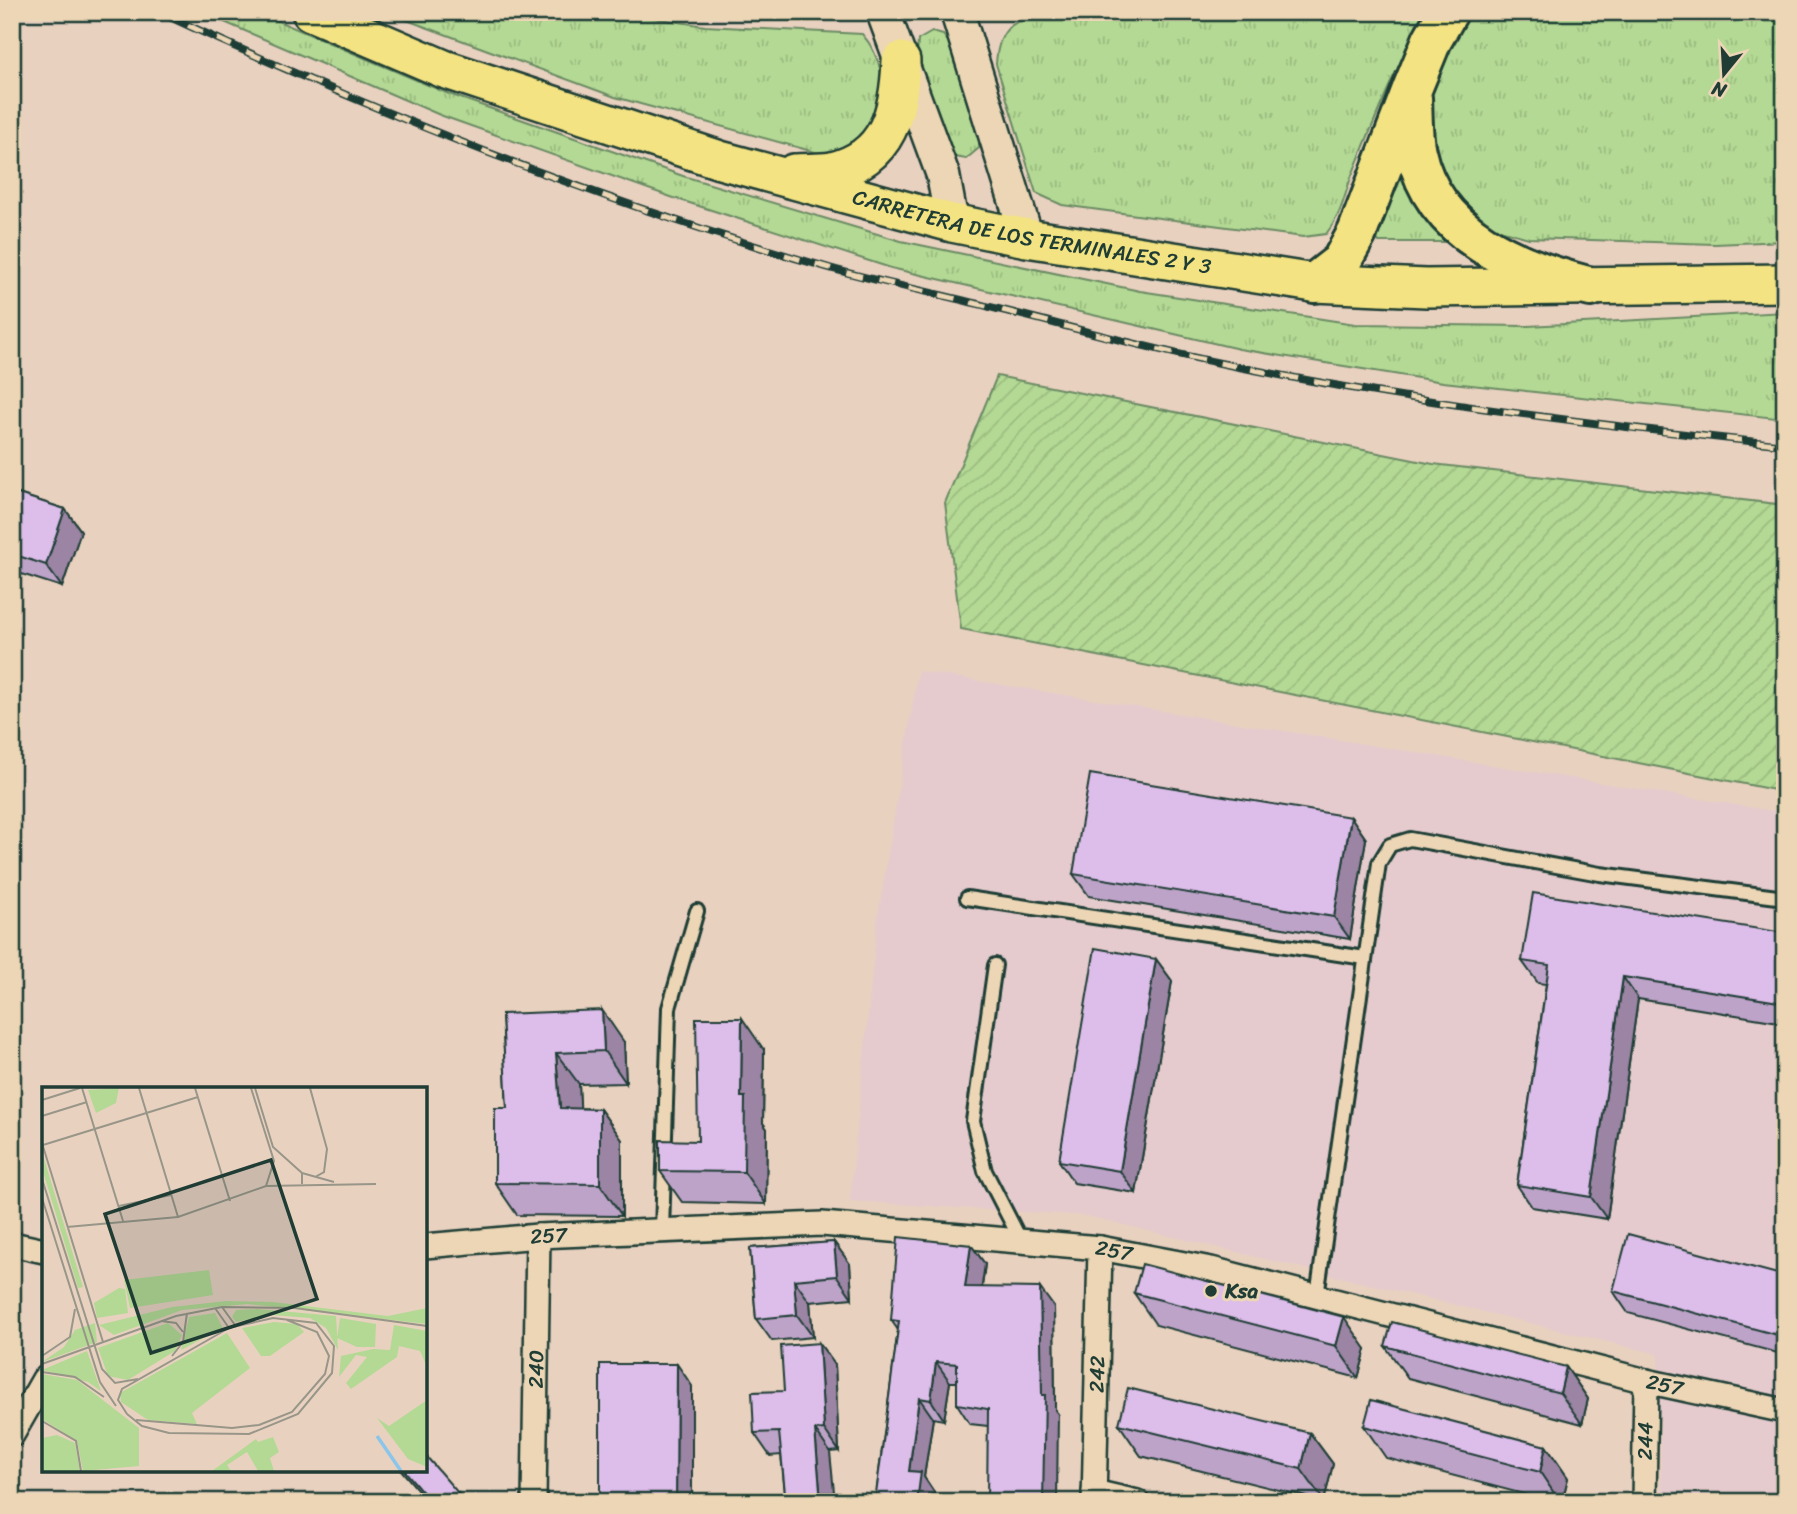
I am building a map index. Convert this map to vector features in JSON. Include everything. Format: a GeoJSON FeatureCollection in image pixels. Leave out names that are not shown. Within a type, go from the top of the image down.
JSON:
{"type":"FeatureCollection","features":[{"type":"Feature","properties":{"kind":"highway"},"geometry":{"type":"LineString","coordinates":[[1314,283],[1340,262],[1354,240],[1432,40],[1448,12]]}},
{"type":"Feature","properties":{"kind":"highway"},"geometry":{"type":"LineString","coordinates":[[1412,89],[1415,151],[1434,198],[1451,219],[1472,238],[1515,263],[1543,275],[1591,287]]}},
{"type":"Feature","properties":{"kind":"main road","name":"CARRETERA DE LOS TERMINALES 2 Y 3"},"geometry":{"type":"LineString","coordinates":[[311,12],[444,69],[641,135],[770,174],[952,223],[1027,238],[1314,283],[1426,288],[1785,283]]}},
{"type":"Feature","properties":{"kind":"main road"},"geometry":{"type":"LineString","coordinates":[[883,12],[943,175],[952,223]]}},
{"type":"Feature","properties":{"kind":"main road"},"geometry":{"type":"LineString","coordinates":[[957,12],[1027,238]]}},
{"type":"Feature","properties":{"kind":"main road"},"geometry":{"type":"LineString","coordinates":[[770,174],[832,171],[863,157],[879,144],[897,107],[901,61]]}},
{"type":"Feature","properties":{"kind":"street","name":"257"},"geometry":{"type":"LineString","coordinates":[[427,1246],[538,1236],[822,1224],[1100,1248],[1211,1269],[1646,1381],[1785,1411]]}},
{"type":"Feature","properties":{"kind":"street","name":"240"},"geometry":{"type":"LineString","coordinates":[[534,1502],[538,1236]]}},
{"type":"Feature","properties":{"kind":"street"},"geometry":{"type":"LineString","coordinates":[[12,1244],[42,1251]]}},
{"type":"Feature","properties":{"kind":"street","name":"242"},"geometry":{"type":"LineString","coordinates":[[1094,1497],[1100,1248]]}},
{"type":"Feature","properties":{"kind":"street","name":"244"},"geometry":{"type":"LineString","coordinates":[[1644,1502],[1646,1381]]}},
{"type":"Feature","properties":{"kind":"street"},"geometry":{"type":"LineString","coordinates":[[12,1435],[42,1382]]}},
{"type":"Feature","properties":{"kind":"street"},"geometry":{"type":"LineString","coordinates":[[1094,1497],[1137,1502]]}},
{"type":"Feature","properties":{"kind":"lane"},"geometry":{"type":"LineString","coordinates":[[1317,1296],[1379,863],[1390,845],[1410,839],[1600,874],[1785,898]]}},
{"type":"Feature","properties":{"kind":"lane"},"geometry":{"type":"LineString","coordinates":[[967,898],[1365,958]]}},
{"type":"Feature","properties":{"kind":"lane"},"geometry":{"type":"LineString","coordinates":[[662,1231],[669,1008],[697,911]]}},
{"type":"Feature","properties":{"kind":"lane"},"geometry":{"type":"LineString","coordinates":[[995,965],[973,1121],[985,1171],[1021,1241]]}},
{"type":"Feature","properties":{"kind":"shaded area"},"geometry":{"type":"Polygon","coordinates":[[[918,671],[1785,813],[1785,1502],[1662,1502],[1658,1354],[1087,1216],[850,1201],[877,922],[918,671]]]}},
{"type":"Feature","properties":{"kind":"green space"},"geometry":{"type":"Polygon","coordinates":[[[201,12],[257,12],[449,94],[683,176],[901,241],[1140,291],[1355,324],[1528,326],[1785,312],[1785,419],[1443,382],[1239,349],[891,268],[671,197],[440,115],[201,12]]]}},
{"type":"Feature","properties":{"kind":"green space"},"geometry":{"type":"Polygon","coordinates":[[[385,12],[615,12],[705,26],[862,34],[874,52],[881,72],[885,114],[842,153],[822,154],[615,97],[385,12]]]}},
{"type":"Feature","properties":{"kind":"green space"},"geometry":{"type":"Polygon","coordinates":[[[1073,12],[1428,12],[1387,92],[1336,220],[1326,234],[1303,237],[1062,205],[1036,193],[996,64],[998,47],[1010,26],[1020,21],[1073,12]]]}},
{"type":"Feature","properties":{"kind":"green space"},"geometry":{"type":"Polygon","coordinates":[[[1473,12],[1785,12],[1785,241],[1715,244],[1529,238],[1492,228],[1452,194],[1435,169],[1425,108],[1447,47],[1473,12]]]}},
{"type":"Feature","properties":{"kind":"green space"},"geometry":{"type":"Polygon","coordinates":[[[932,32],[943,35],[950,44],[979,138],[979,148],[966,159],[955,157],[947,150],[917,57],[918,40],[932,32]]]}},
{"type":"Feature","properties":{"kind":"green space"},"geometry":{"type":"Polygon","coordinates":[[[1395,164],[1420,210],[1447,242],[1379,242],[1370,231],[1395,164]]]}},
{"type":"Feature","properties":{"kind":"green space"},"geometry":{"type":"Polygon","coordinates":[[[997,376],[1433,464],[1785,505],[1785,792],[961,629],[945,503],[997,376]]]}},
{"type":"Feature","properties":{"kind":"building"},"geometry":{"type":"Polygon","coordinates":[[[12,492],[65,509],[46,565],[12,554],[12,492]]]}},
{"type":"Feature","properties":{"kind":"building"},"geometry":{"type":"Polygon","coordinates":[[[1090,774],[1351,817],[1334,917],[1073,874],[1090,774]]]}},
{"type":"Feature","properties":{"kind":"building"},"geometry":{"type":"Polygon","coordinates":[[[1533,893],[1785,933],[1785,1003],[1623,977],[1591,1197],[1517,1185],[1549,965],[1522,961],[1533,893]]]}},
{"type":"Feature","properties":{"kind":"building"},"geometry":{"type":"Polygon","coordinates":[[[1095,948],[1156,959],[1120,1171],[1059,1161],[1095,948]]]}},
{"type":"Feature","properties":{"kind":"building"},"geometry":{"type":"Polygon","coordinates":[[[602,1010],[604,1051],[556,1053],[560,1108],[600,1109],[600,1184],[495,1183],[495,1108],[507,1108],[502,1014],[602,1010]]]}},
{"type":"Feature","properties":{"kind":"building"},"geometry":{"type":"Polygon","coordinates":[[[696,1018],[742,1018],[744,1172],[660,1171],[660,1140],[698,1141],[696,1018]]]}},
{"type":"Feature","properties":{"kind":"building"},"geometry":{"type":"Polygon","coordinates":[[[1628,1234],[1785,1276],[1785,1337],[1613,1291],[1628,1234]]]}},
{"type":"Feature","properties":{"kind":"building"},"geometry":{"type":"Polygon","coordinates":[[[898,1237],[971,1245],[965,1287],[1040,1288],[1042,1395],[1045,1395],[1043,1502],[987,1502],[988,1409],[957,1404],[957,1364],[936,1362],[931,1400],[919,1398],[909,1471],[921,1472],[917,1502],[875,1502],[899,1321],[891,1320],[898,1237]]]}},
{"type":"Feature","properties":{"kind":"building"},"geometry":{"type":"Polygon","coordinates":[[[834,1242],[837,1276],[794,1280],[797,1315],[756,1319],[750,1248],[834,1242]]]}},
{"type":"Feature","properties":{"kind":"building"},"geometry":{"type":"Polygon","coordinates":[[[1142,1264],[1344,1317],[1336,1346],[1134,1293],[1142,1264]]]}},
{"type":"Feature","properties":{"kind":"building"},"geometry":{"type":"Polygon","coordinates":[[[1392,1322],[1566,1367],[1560,1393],[1385,1346],[1392,1322]]]}},
{"type":"Feature","properties":{"kind":"building"},"geometry":{"type":"Polygon","coordinates":[[[819,1343],[824,1429],[815,1430],[821,1502],[755,1502],[755,1495],[785,1493],[779,1432],[754,1433],[752,1392],[784,1391],[781,1346],[819,1343]]]}},
{"type":"Feature","properties":{"kind":"building"},"geometry":{"type":"Polygon","coordinates":[[[600,1364],[677,1364],[676,1502],[600,1502],[600,1364]]]}},
{"type":"Feature","properties":{"kind":"building"},"geometry":{"type":"Polygon","coordinates":[[[1128,1388],[1310,1433],[1301,1469],[1119,1424],[1128,1388]]]}},
{"type":"Feature","properties":{"kind":"building"},"geometry":{"type":"Polygon","coordinates":[[[1371,1400],[1546,1446],[1540,1472],[1364,1426],[1371,1400]]]}},
{"type":"Feature","properties":{"kind":"building"},"geometry":{"type":"Polygon","coordinates":[[[427,1457],[466,1502],[431,1502],[406,1472],[427,1472],[427,1457]]]}},
{"type":"Feature","properties":{"kind":"railway"},"geometry":{"type":"LineString","coordinates":[[159,12],[324,85],[491,154],[660,215],[833,269],[1144,346],[1269,373],[1489,409],[1785,445]]}},
{"type":"Feature","properties":{"kind":"place","name":"Ksa"},"geometry":{"type":"Point","coordinates":[1211,1291]}}]}
